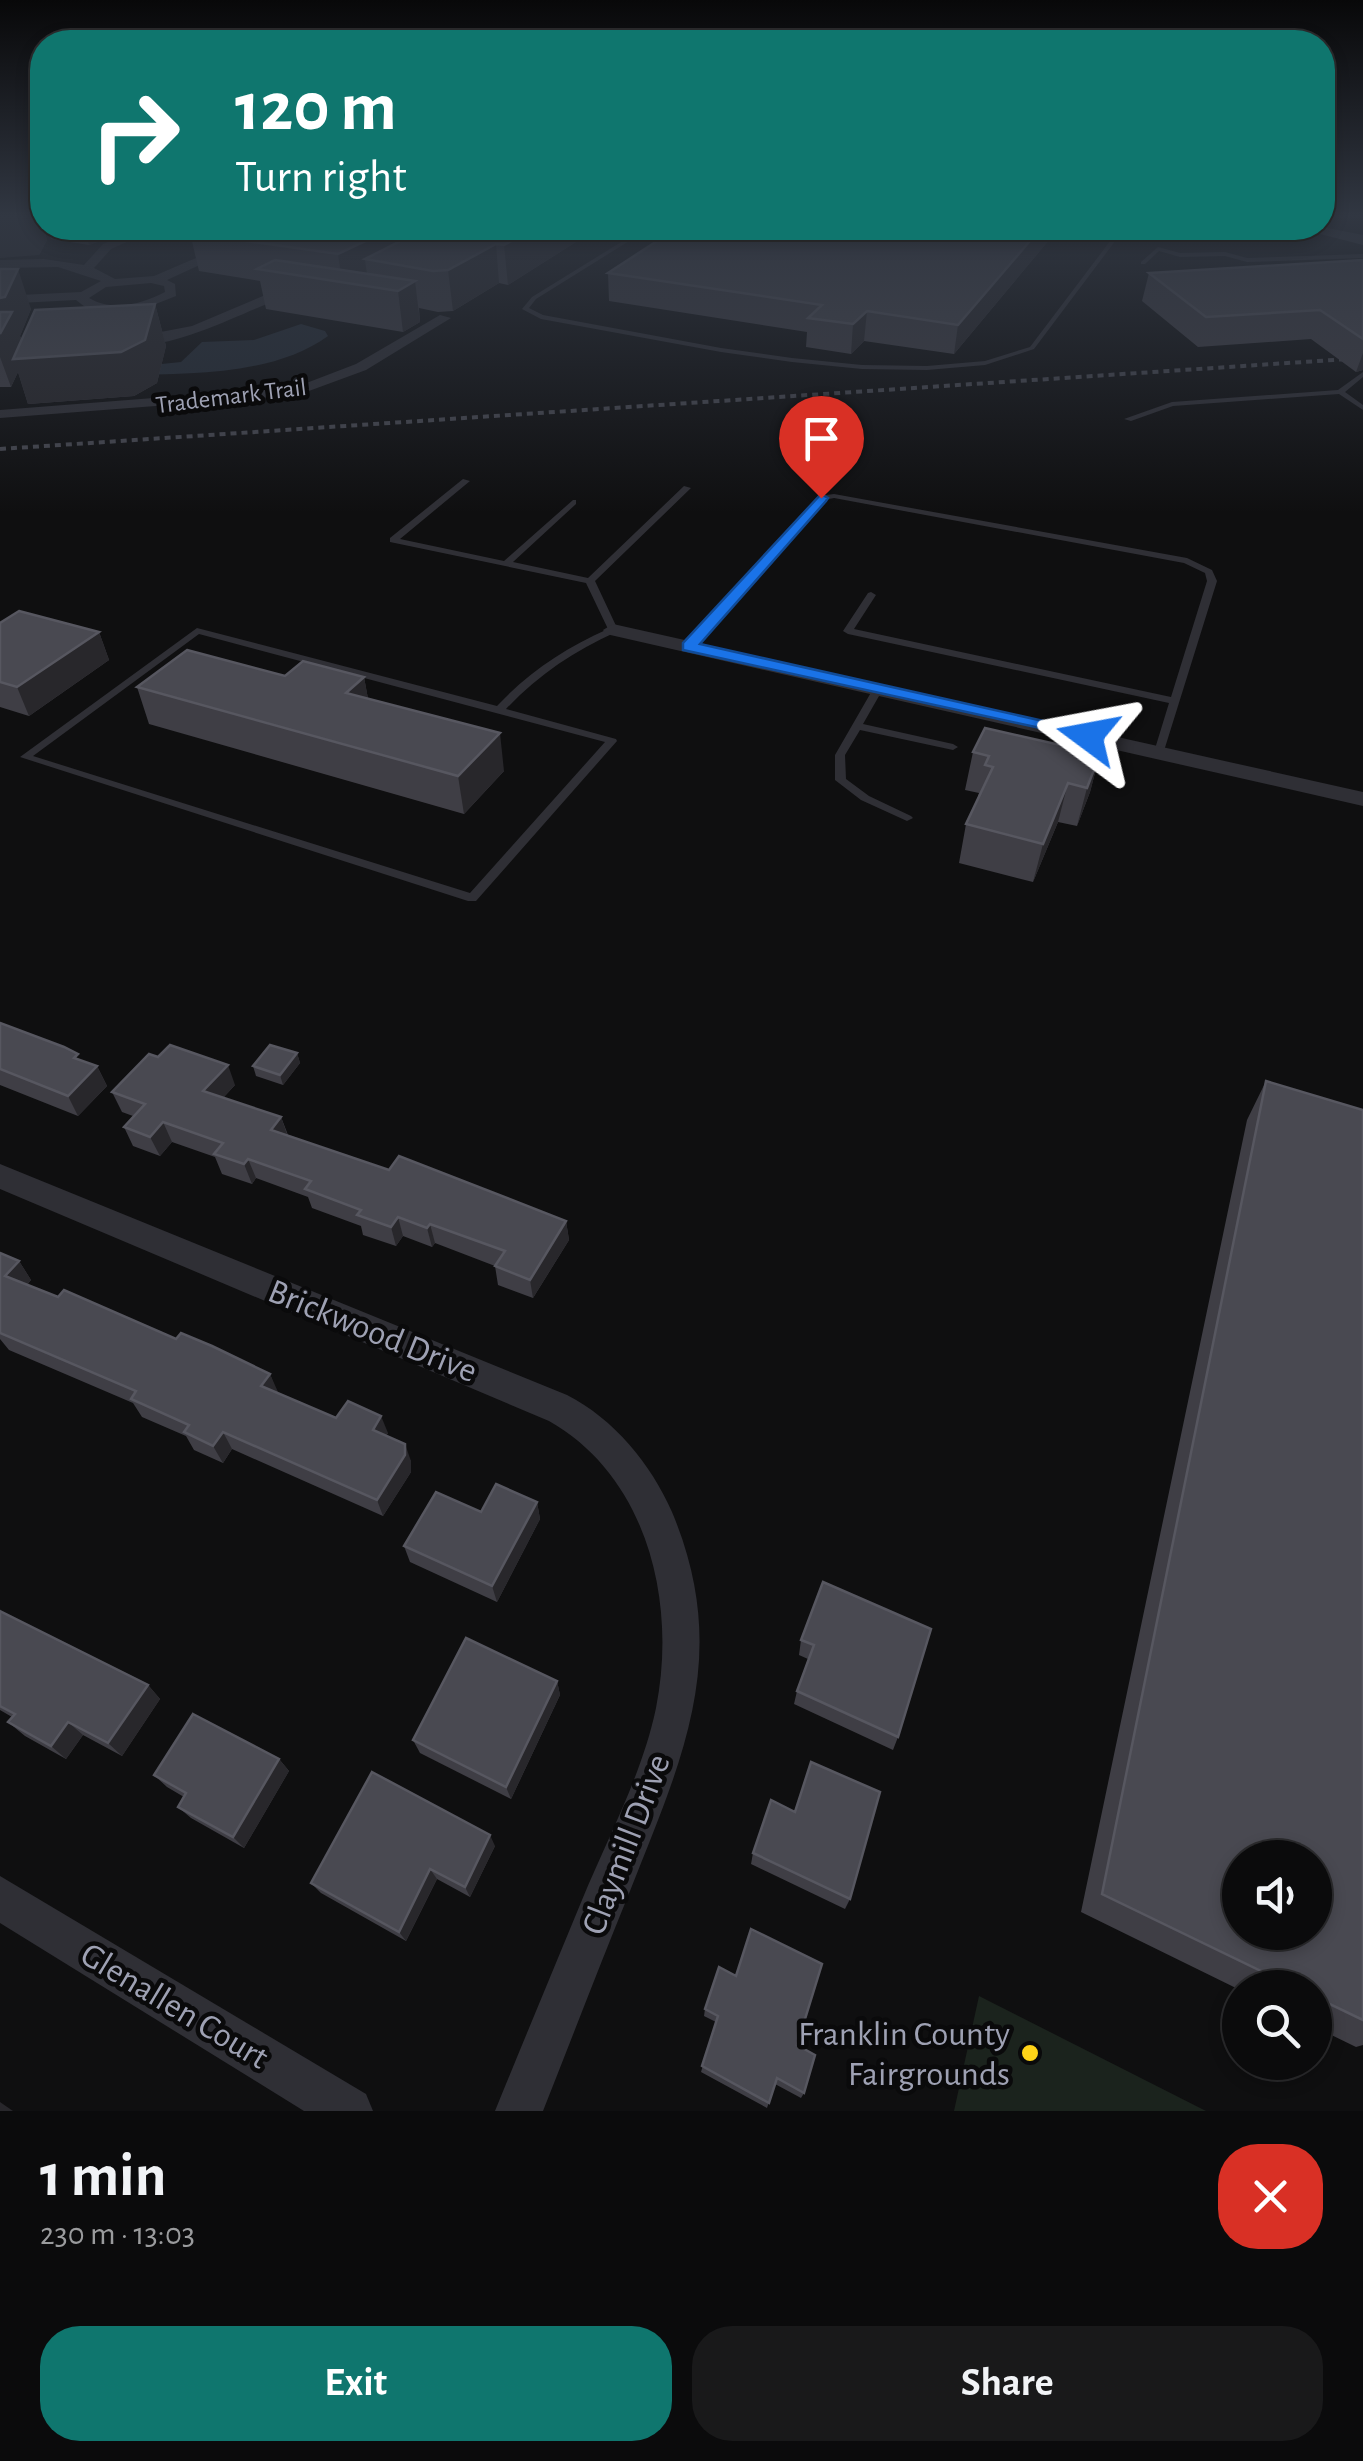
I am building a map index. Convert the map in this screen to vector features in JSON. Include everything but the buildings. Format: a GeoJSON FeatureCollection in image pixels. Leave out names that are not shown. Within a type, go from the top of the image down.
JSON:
{"type":"FeatureCollection","features":[{"type":"Feature","properties":{"kind":"street"},"geometry":{"type":"LineString","coordinates":[[161,316],[186,332]]}},
{"type":"Feature","properties":{"kind":"street"},"geometry":{"type":"LineString","coordinates":[[109,341],[186,332],[234,316]]}},
{"type":"Feature","properties":{"kind":"street","name":"Trademark Trail"},"geometry":{"type":"LineString","coordinates":[[4,414],[202,402],[298,391],[361,367],[445,318],[432,316]]}},
{"type":"Feature","properties":{"kind":"street"},"geometry":{"type":"LineString","coordinates":[[4,414],[17,396]]}},
{"type":"Feature","properties":{"kind":"street"},"geometry":{"type":"LineString","coordinates":[[613,630],[1363,799]]}},
{"type":"Feature","properties":{"kind":"street","name":"Brickwood Drive"},"geometry":{"type":"LineString","coordinates":[[0,1176],[525,1392],[572,1416],[619,1458],[652,1507],[675,1568]]}},
{"type":"Feature","properties":{"kind":"street","name":"Claymill Drive"},"geometry":{"type":"LineString","coordinates":[[519,2111],[656,1772],[675,1711],[682,1667],[683,1614],[675,1568]]}},
{"type":"Feature","properties":{"kind":"street","name":"Glenallen Court"},"geometry":{"type":"LineString","coordinates":[[0,1898],[349,2111]]}},
{"type":"Feature","properties":{"kind":"lane"},"geometry":{"type":"LineString","coordinates":[[538,316],[813,362],[877,368],[969,366],[1011,358],[1032,348],[1056,316]]}},
{"type":"Feature","properties":{"kind":"lane"},"geometry":{"type":"LineString","coordinates":[[1128,419],[1172,404],[1340,392],[1363,374]]}},
{"type":"Feature","properties":{"kind":"lane"},"geometry":{"type":"LineString","coordinates":[[1340,392],[1363,408]]}},
{"type":"Feature","properties":{"kind":"lane"},"geometry":{"type":"LineString","coordinates":[[466,481],[393,540],[590,581]]}},
{"type":"Feature","properties":{"kind":"lane"},"geometry":{"type":"LineString","coordinates":[[590,581],[687,488]]}},
{"type":"Feature","properties":{"kind":"lane"},"geometry":{"type":"LineString","coordinates":[[689,646],[821,498],[834,496],[1188,561],[1209,572],[1212,581],[1158,752]]}},
{"type":"Feature","properties":{"kind":"lane"},"geometry":{"type":"LineString","coordinates":[[507,564],[573,502]]}},
{"type":"Feature","properties":{"kind":"lane"},"geometry":{"type":"LineString","coordinates":[[499,710],[534,672],[576,645],[613,630],[590,581]]}},
{"type":"Feature","properties":{"kind":"lane"},"geometry":{"type":"LineString","coordinates":[[871,596],[848,631],[1175,701]]}},
{"type":"Feature","properties":{"kind":"lane"},"geometry":{"type":"LineString","coordinates":[[196,630],[499,710],[612,741],[472,898],[25,757],[196,630]]}},
{"type":"Feature","properties":{"kind":"lane"},"geometry":{"type":"LineString","coordinates":[[878,689],[840,756],[841,780],[866,798],[907,818]]}},
{"type":"Feature","properties":{"kind":"lane"},"geometry":{"type":"LineString","coordinates":[[858,726],[954,748]]}},
{"type":"Feature","properties":{"kind":"shaded area"},"geometry":{"type":"Polygon","coordinates":[[[301,324],[325,331],[328,336],[307,349],[258,365],[204,373],[127,375],[142,366],[181,362],[202,342],[254,340],[301,324]]]}},
{"type":"Feature","properties":{"kind":"shaded area","name":"Franklin County Fairgrounds"},"geometry":{"type":"Polygon","coordinates":[[[979,1996],[1206,2111],[954,2111],[979,1996]]]}},
{"type":"Feature","properties":{"kind":"railway"},"geometry":{"type":"LineString","coordinates":[[0,449],[1363,358]]}},
{"type":"Feature","properties":{"kind":"place","name":"Franklin County Fairgrounds"},"geometry":{"type":"Point","coordinates":[1030,2053]}},
{"type":"Feature","properties":{"kind":"route"},"geometry":{"type":"LineString","coordinates":[[821,498],[689,646],[1088,736]]}}]}
